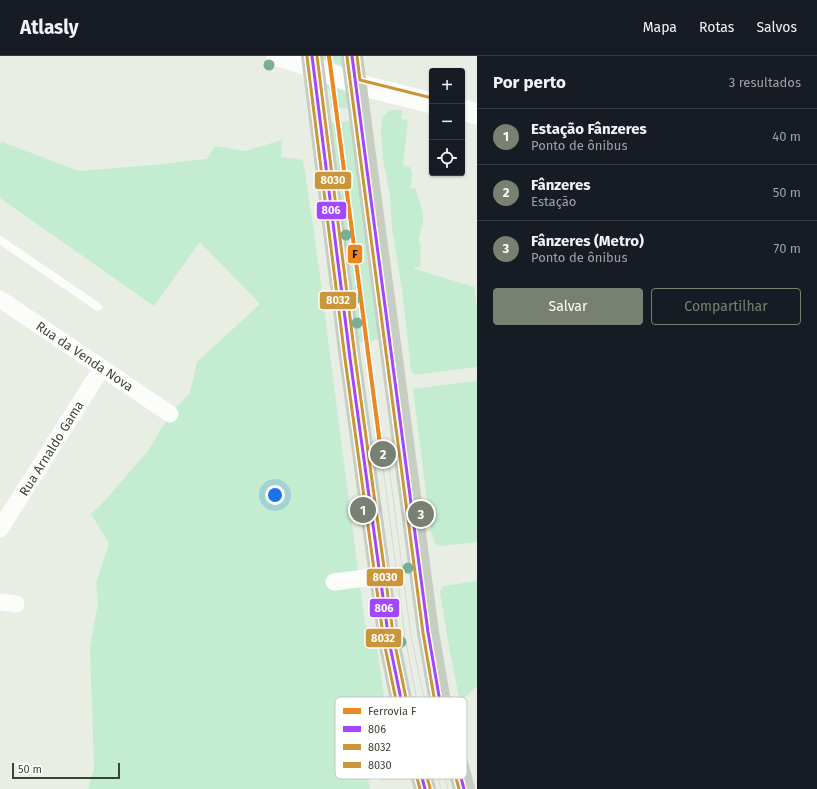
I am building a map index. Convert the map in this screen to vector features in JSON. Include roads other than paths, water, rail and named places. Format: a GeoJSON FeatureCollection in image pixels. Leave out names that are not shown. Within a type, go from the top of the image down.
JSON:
{"type":"FeatureCollection","features":[{"type":"Feature","properties":{"kind":"main road"},"geometry":{"type":"LineString","coordinates":[[352,56],[428,632],[439,697]]}},
{"type":"Feature","properties":{"kind":"main road"},"geometry":{"type":"LineString","coordinates":[[312,62],[351,366],[389,641],[401,697]]}},
{"type":"Feature","properties":{"kind":"main road"},"geometry":{"type":"LineString","coordinates":[[422,779],[425,789]]}},
{"type":"Feature","properties":{"kind":"main road"},"geometry":{"type":"LineString","coordinates":[[461,779],[464,789]]}},
{"type":"Feature","properties":{"kind":"street"},"geometry":{"type":"LineString","coordinates":[[277,56],[299,62],[312,62],[356,84],[429,102]]}},
{"type":"Feature","properties":{"kind":"street"},"geometry":{"type":"LineString","coordinates":[[465,111],[477,114]]}},
{"type":"Feature","properties":{"kind":"street","name":"Rua da Venda Nova"},"geometry":{"type":"LineString","coordinates":[[0,299],[170,414]]}},
{"type":"Feature","properties":{"kind":"street","name":"Rua Arnaldo Gama"},"geometry":{"type":"LineString","coordinates":[[0,529],[102,368]]}},
{"type":"Feature","properties":{"kind":"street"},"geometry":{"type":"LineString","coordinates":[[334,582],[380,576]]}},
{"type":"Feature","properties":{"kind":"lane"},"geometry":{"type":"LineString","coordinates":[[0,240],[98,306]]}},
{"type":"Feature","properties":{"kind":"tram line"},"geometry":{"type":"LineString","coordinates":[[387,451],[411,636],[424,697]]}},
{"type":"Feature","properties":{"kind":"tram line"},"geometry":{"type":"LineString","coordinates":[[381,452],[405,637],[416,697]]}},
{"type":"Feature","properties":{"kind":"tram line"},"geometry":{"type":"LineString","coordinates":[[438,779],[441,789]]}},
{"type":"Feature","properties":{"kind":"tram line"},"geometry":{"type":"LineString","coordinates":[[445,779],[448,789]]}},
{"type":"Feature","properties":{"kind":"rail line","name":"F"},"geometry":{"type":"LineString","coordinates":[[329,56],[381,452]]}},
{"type":"Feature","properties":{"kind":"place","name":"Fânzeres"},"geometry":{"type":"Point","coordinates":[383,454]}},
{"type":"Feature","properties":{"kind":"place","name":"Estação Fânzeres"},"geometry":{"type":"Point","coordinates":[363,510]}},
{"type":"Feature","properties":{"kind":"place","name":"Fânzeres (Metro)"},"geometry":{"type":"Point","coordinates":[421,514]}}]}
